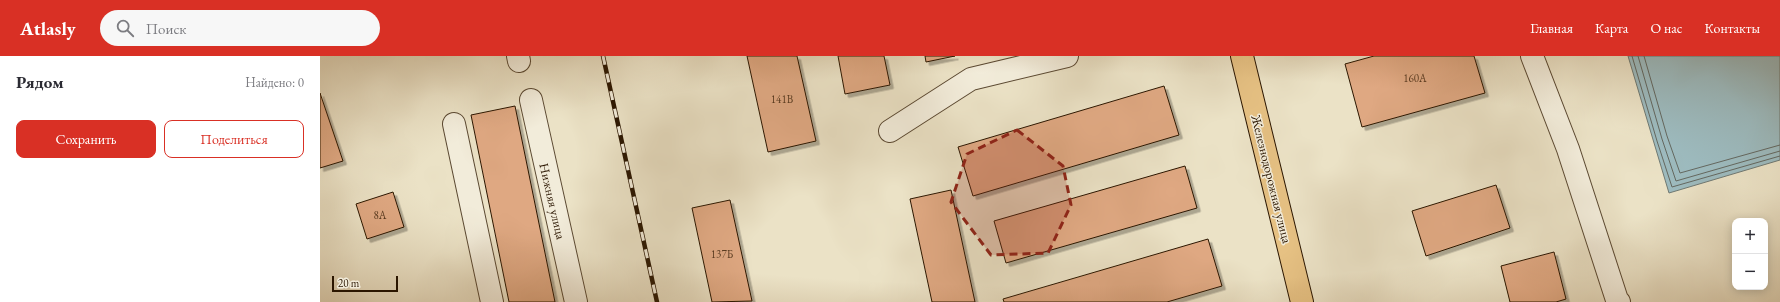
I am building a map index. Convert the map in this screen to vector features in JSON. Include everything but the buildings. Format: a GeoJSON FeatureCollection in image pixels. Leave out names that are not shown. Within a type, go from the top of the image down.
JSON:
{"type":"FeatureCollection","features":[{"type":"Feature","properties":{"kind":"main road","name":"Железнодорожная улица"},"geometry":{"type":"LineString","coordinates":[[1242,56],[1302,302]]}},
{"type":"Feature","properties":{"kind":"lane"},"geometry":{"type":"LineString","coordinates":[[890,131],[971,79],[1067,56]]}},
{"type":"Feature","properties":{"kind":"lane"},"geometry":{"type":"LineString","coordinates":[[1532,56],[1568,149],[1617,300],[1619,302]]}},
{"type":"Feature","properties":{"kind":"lane","name":"Нижняя улица"},"geometry":{"type":"LineString","coordinates":[[531,100],[576,302]]}},
{"type":"Feature","properties":{"kind":"lane"},"geometry":{"type":"LineString","coordinates":[[454,124],[492,302]]}},
{"type":"Feature","properties":{"kind":"highlighted area"},"geometry":{"type":"Polygon","coordinates":[[[1017,130],[1063,166],[1071,205],[1048,253],[991,255],[951,202],[967,154],[1017,130]]]}},
{"type":"Feature","properties":{"kind":"water"},"geometry":{"type":"Polygon","coordinates":[[[1628,56],[1780,56],[1780,160],[1669,193],[1628,56]]]}},
{"type":"Feature","properties":{"kind":"railway"},"geometry":{"type":"LineString","coordinates":[[603,56],[657,302]]}}]}
